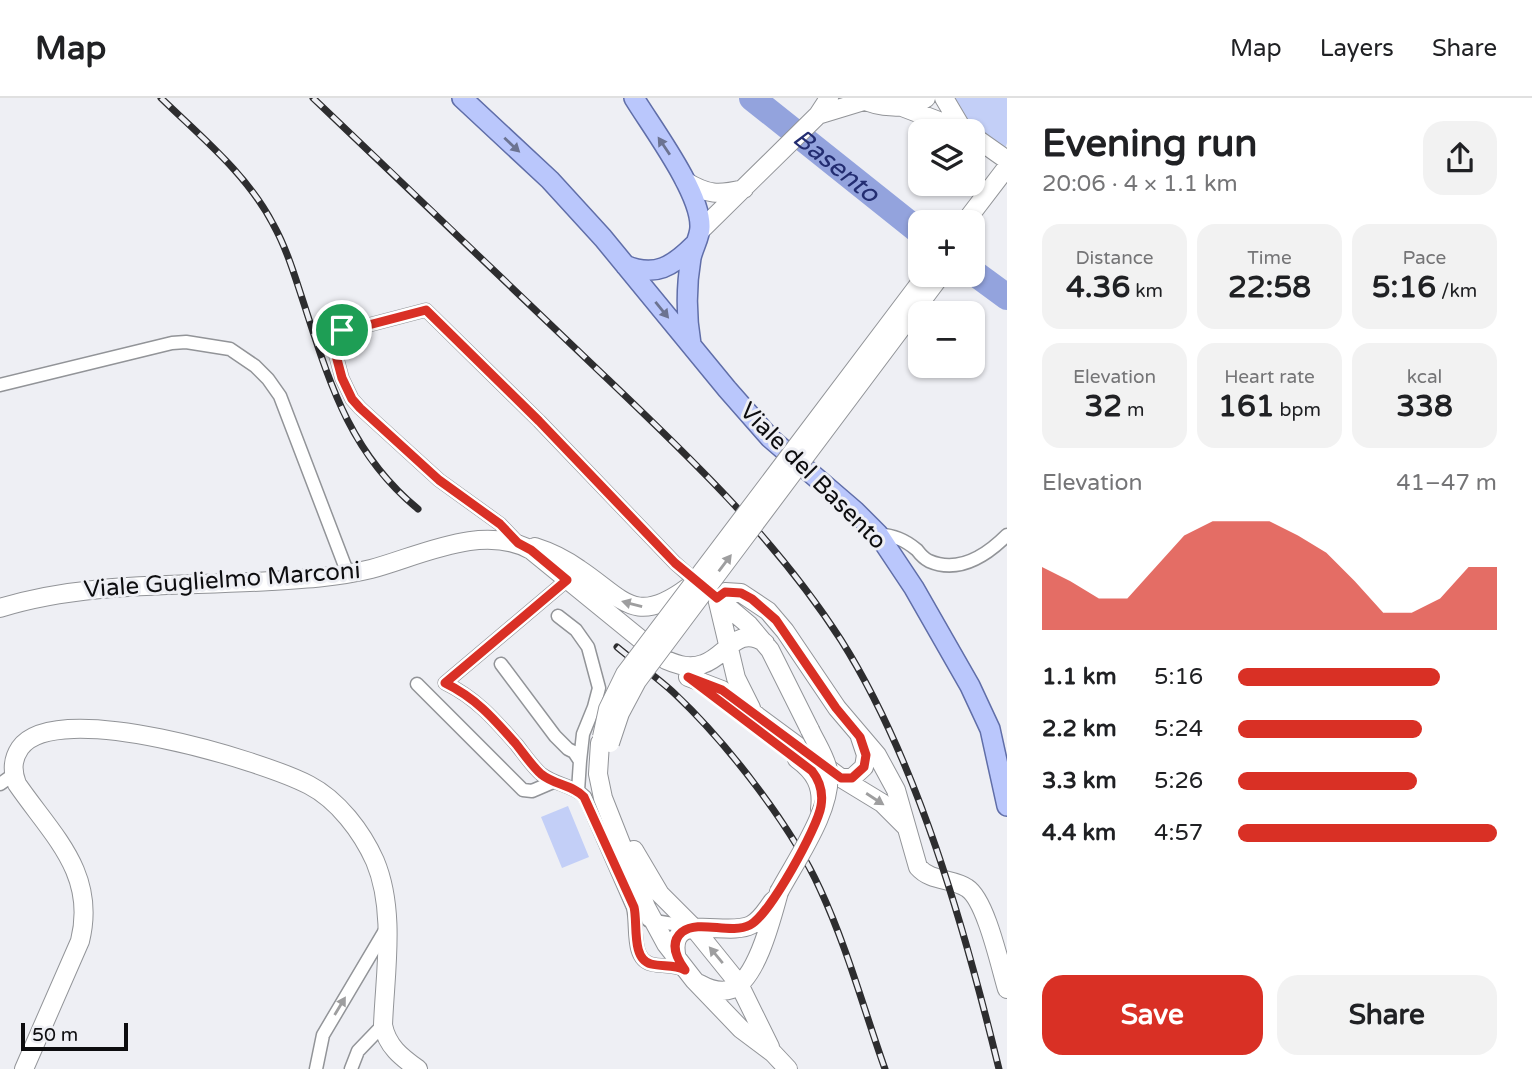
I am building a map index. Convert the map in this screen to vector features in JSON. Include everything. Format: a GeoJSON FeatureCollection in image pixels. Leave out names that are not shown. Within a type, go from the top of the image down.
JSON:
{"type":"FeatureCollection","features":[{"type":"Feature","properties":{"kind":"main road","name":"Viale del Basento"},"geometry":{"type":"LineString","coordinates":[[462,98],[550,180],[770,438],[878,534],[914,589],[975,697],[990,729],[1007,806]]}},
{"type":"Feature","properties":{"kind":"main road"},"geometry":{"type":"LineString","coordinates":[[634,98],[685,181],[697,206],[697,237],[687,301],[691,345]]}},
{"type":"Feature","properties":{"kind":"main road"},"geometry":{"type":"LineString","coordinates":[[625,265],[639,271],[663,268],[674,263],[697,237]]}},
{"type":"Feature","properties":{"kind":"street"},"geometry":{"type":"LineString","coordinates":[[697,237],[818,115],[829,98]]}},
{"type":"Feature","properties":{"kind":"street"},"geometry":{"type":"LineString","coordinates":[[902,107],[916,104],[926,98]]}},
{"type":"Feature","properties":{"kind":"street"},"geometry":{"type":"LineString","coordinates":[[944,98],[958,119]]}},
{"type":"Feature","properties":{"kind":"street"},"geometry":{"type":"LineString","coordinates":[[818,115],[862,99],[902,107],[932,119]]}},
{"type":"Feature","properties":{"kind":"street"},"geometry":{"type":"LineString","coordinates":[[985,145],[1007,160]]}},
{"type":"Feature","properties":{"kind":"street"},"geometry":{"type":"LineString","coordinates":[[974,210],[1007,167]]}},
{"type":"Feature","properties":{"kind":"street"},"geometry":{"type":"LineString","coordinates":[[685,181],[703,192],[723,194],[744,190]]}},
{"type":"Feature","properties":{"kind":"street"},"geometry":{"type":"LineString","coordinates":[[985,216],[1007,187]]}},
{"type":"Feature","properties":{"kind":"street"},"geometry":{"type":"LineString","coordinates":[[788,1069],[773,1053],[741,1029],[685,970],[653,921],[603,799],[598,774],[605,743],[608,709],[625,674],[687,580],[917,287]]}},
{"type":"Feature","properties":{"kind":"street"},"geometry":{"type":"LineString","coordinates":[[773,1053],[739,984],[693,927],[656,888],[632,845],[611,789],[605,743],[637,681],[932,287]]}},
{"type":"Feature","properties":{"kind":"street"},"geometry":{"type":"LineString","coordinates":[[634,907],[642,917],[653,921],[735,929],[750,925],[763,915],[779,892],[819,816],[827,791],[828,773],[775,657],[749,625],[717,598],[687,580],[539,421],[426,310],[338,333],[334,336],[334,348],[342,378],[352,399],[360,408],[439,480],[500,524],[518,543],[531,550],[666,660],[812,771],[821,790],[819,816]]}},
{"type":"Feature","properties":{"kind":"street"},"geometry":{"type":"LineString","coordinates":[[0,385],[172,343],[202,343],[230,349],[255,366],[280,397],[348,574]]}},
{"type":"Feature","properties":{"kind":"street"},"geometry":{"type":"LineString","coordinates":[[878,534],[896,536],[909,543],[929,561],[952,565],[979,559],[1007,535]]}},
{"type":"Feature","properties":{"kind":"street","name":"Viale Guglielmo Marconi"},"geometry":{"type":"LineString","coordinates":[[0,608],[39,597],[84,590],[193,586],[348,574],[452,544],[489,540],[518,543],[554,553],[623,603],[633,606],[662,604],[687,580]]}},
{"type":"Feature","properties":{"kind":"street"},"geometry":{"type":"LineString","coordinates":[[567,580],[445,683],[468,695],[498,723],[540,772],[553,782],[578,790]]}},
{"type":"Feature","properties":{"kind":"street"},"geometry":{"type":"LineString","coordinates":[[717,598],[725,592],[741,593],[768,611],[785,631],[836,708],[877,755],[896,790],[915,860],[922,871],[932,877],[960,884],[975,895],[1007,989]]}},
{"type":"Feature","properties":{"kind":"street"},"geometry":{"type":"LineString","coordinates":[[717,598],[734,671],[741,692],[756,715]]}},
{"type":"Feature","properties":{"kind":"street"},"geometry":{"type":"LineString","coordinates":[[558,615],[576,630],[588,647],[599,688],[583,734],[578,790],[592,812],[634,907],[637,944],[642,958],[651,964],[673,965],[685,970],[707,988],[733,989],[748,975],[771,924],[779,892]]}},
{"type":"Feature","properties":{"kind":"street"},"geometry":{"type":"LineString","coordinates":[[714,658],[723,642],[723,626]]}},
{"type":"Feature","properties":{"kind":"street"},"geometry":{"type":"LineString","coordinates":[[666,660],[691,666],[703,664],[744,638],[753,637],[763,642]]}},
{"type":"Feature","properties":{"kind":"street"},"geometry":{"type":"LineString","coordinates":[[734,671],[736,658],[741,650],[751,641],[763,642]]}},
{"type":"Feature","properties":{"kind":"street"},"geometry":{"type":"LineString","coordinates":[[501,664],[555,736],[575,752],[580,761]]}},
{"type":"Feature","properties":{"kind":"street"},"geometry":{"type":"LineString","coordinates":[[688,677],[713,685],[841,778],[882,803],[905,826]]}},
{"type":"Feature","properties":{"kind":"street"},"geometry":{"type":"LineString","coordinates":[[417,684],[523,790],[532,791],[553,782]]}},
{"type":"Feature","properties":{"kind":"street"},"geometry":{"type":"LineString","coordinates":[[24,1069],[80,941],[84,902],[71,858],[17,784],[7,779],[18,750],[31,737],[55,730],[89,728],[153,737],[211,750],[309,785],[348,818],[365,842],[380,880],[387,927],[383,1025],[386,1038],[392,1047],[418,1069]]}},
{"type":"Feature","properties":{"kind":"street"},"geometry":{"type":"LineString","coordinates":[[841,778],[852,778],[864,767],[866,755],[860,737]]}},
{"type":"Feature","properties":{"kind":"street"},"geometry":{"type":"LineString","coordinates":[[316,1069],[323,1035],[387,927]]}},
{"type":"Feature","properties":{"kind":"street"},"geometry":{"type":"LineString","coordinates":[[685,970],[675,945],[684,931],[693,927]]}},
{"type":"Feature","properties":{"kind":"street"},"geometry":{"type":"LineString","coordinates":[[351,1069],[358,1051],[383,1025]]}},
{"type":"Feature","properties":{"kind":"shaded area"},"geometry":{"type":"Polygon","coordinates":[[[950,98],[1007,98],[1005,149],[985,134],[985,119],[964,119],[950,98]]]}},
{"type":"Feature","properties":{"kind":"shaded area"},"geometry":{"type":"Polygon","coordinates":[[[568,806],[589,857],[562,868],[541,817],[568,806]]]}},
{"type":"Feature","properties":{"kind":"waterway","name":"Basento"},"geometry":{"type":"LineString","coordinates":[[752,98],[908,222]]}},
{"type":"Feature","properties":{"kind":"waterway","name":"Basento"},"geometry":{"type":"LineString","coordinates":[[985,281],[1007,297]]}},
{"type":"Feature","properties":{"kind":"railway"},"geometry":{"type":"LineString","coordinates":[[161,98],[237,172],[262,206],[287,253],[323,362],[345,416],[375,465],[418,509]]}},
{"type":"Feature","properties":{"kind":"railway"},"geometry":{"type":"LineString","coordinates":[[313,98],[695,464],[758,531],[815,602],[869,688],[916,793],[971,960],[999,1069]]}},
{"type":"Feature","properties":{"kind":"railway"},"geometry":{"type":"LineString","coordinates":[[617,647],[668,688],[695,714],[736,760],[792,838],[808,864],[830,911],[885,1069]]}},
{"type":"Feature","properties":{"kind":"route"},"geometry":{"type":"LineString","coordinates":[[426,310],[539,421],[685,572],[717,598],[725,592],[741,593],[768,611],[785,631],[836,708],[860,737],[866,755],[864,767],[852,778],[841,778],[722,690],[688,677],[807,766],[819,783],[821,806],[819,816],[779,892],[757,921],[735,929],[693,927],[684,931],[677,939],[677,960],[685,970],[673,965],[651,964],[642,958],[637,944],[634,907],[584,797],[578,790],[553,782],[540,772],[498,723],[468,695],[445,683],[567,580],[531,550],[518,543],[500,524],[439,480],[360,408],[352,399],[342,378],[334,348],[334,336],[342,330],[426,310]]}}]}
